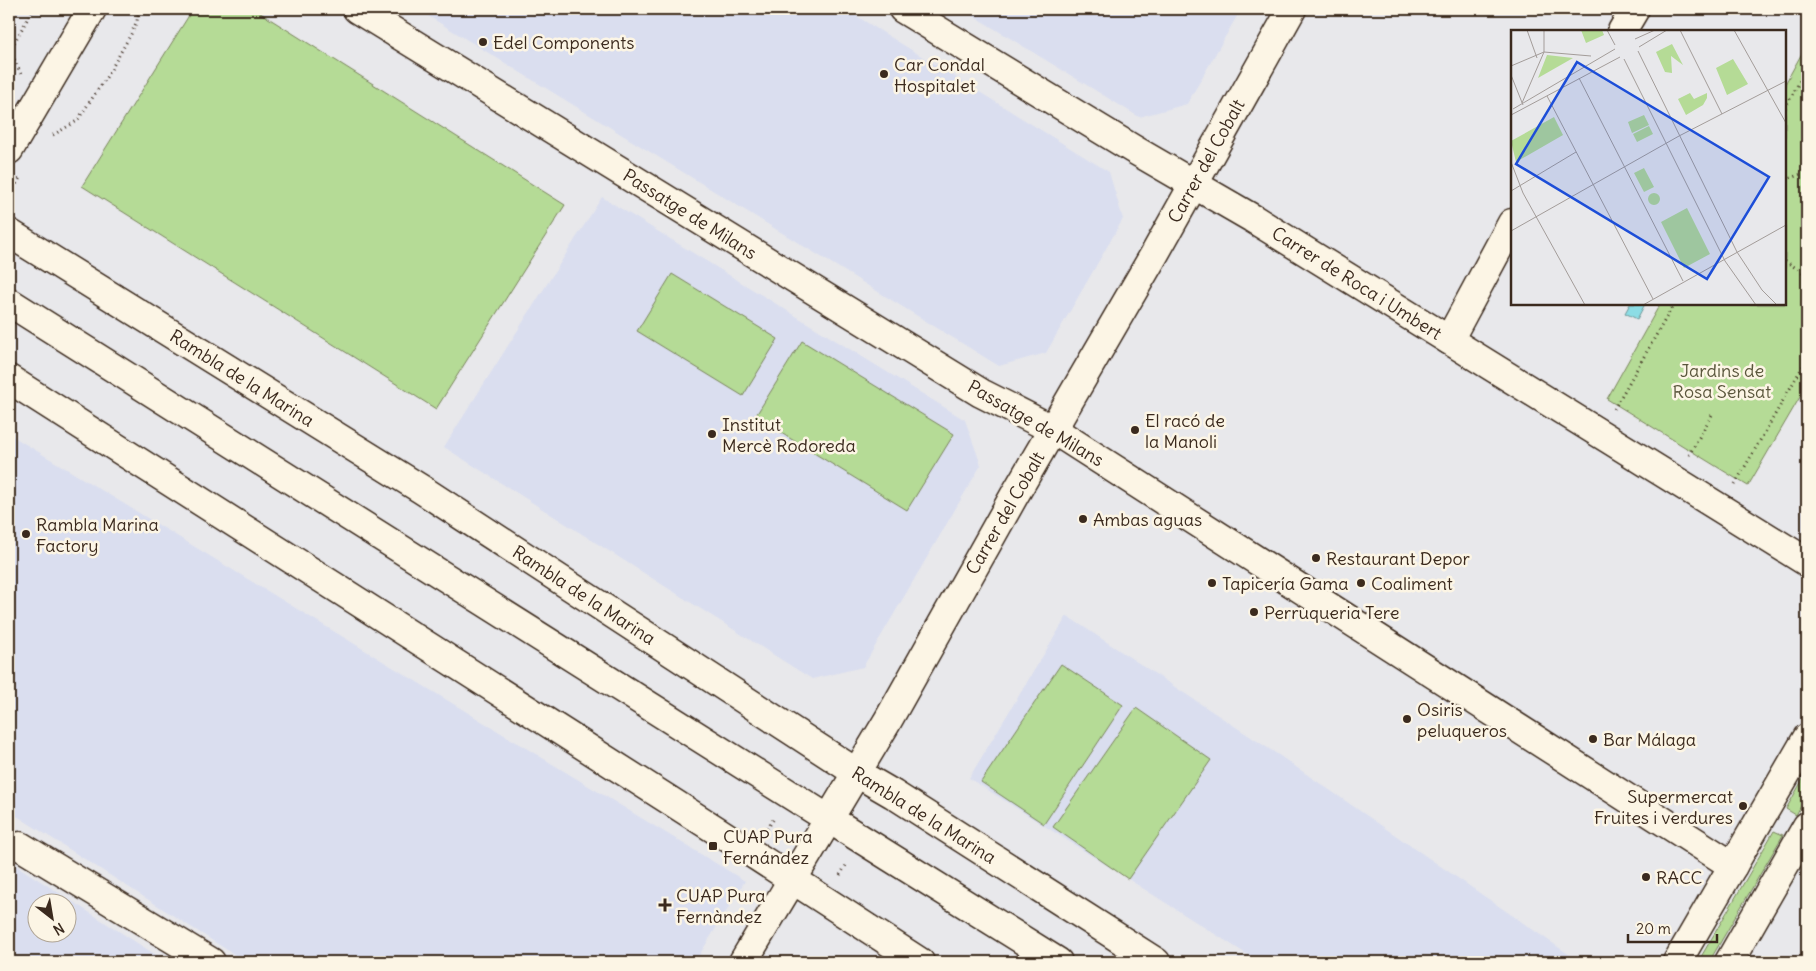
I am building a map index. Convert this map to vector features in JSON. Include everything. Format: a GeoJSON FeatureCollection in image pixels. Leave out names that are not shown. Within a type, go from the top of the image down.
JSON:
{"type":"FeatureCollection","features":[{"type":"Feature","properties":{"kind":"street"},"geometry":{"type":"LineString","coordinates":[[17,159],[92,9]]}},
{"type":"Feature","properties":{"kind":"street","name":"Passatge de Milans"},"geometry":{"type":"LineString","coordinates":[[357,9],[973,388],[1052,429],[1733,866]]}},
{"type":"Feature","properties":{"kind":"street","name":"Carrer de Roca i Umbert"},"geometry":{"type":"LineString","coordinates":[[903,9],[1260,223],[1807,562]]}},
{"type":"Feature","properties":{"kind":"street","name":"Carrer del Cobalt"},"geometry":{"type":"LineString","coordinates":[[743,962],[794,880],[856,773],[1052,429],[1154,255],[1292,9]]}},
{"type":"Feature","properties":{"kind":"street"},"geometry":{"type":"LineString","coordinates":[[1623,30],[1635,9]]}},
{"type":"Feature","properties":{"kind":"street"},"geometry":{"type":"LineString","coordinates":[[1449,340],[1511,225]]}},
{"type":"Feature","properties":{"kind":"street","name":"Rambla de la Marina"},"geometry":{"type":"LineString","coordinates":[[9,233],[429,494],[856,773],[1156,962]]}},
{"type":"Feature","properties":{"kind":"street"},"geometry":{"type":"LineString","coordinates":[[9,302],[816,811]]}},
{"type":"Feature","properties":{"kind":"street"},"geometry":{"type":"LineString","coordinates":[[9,379],[920,962]]}},
{"type":"Feature","properties":{"kind":"street"},"geometry":{"type":"LineString","coordinates":[[1677,962],[1807,738]]}},
{"type":"Feature","properties":{"kind":"street"},"geometry":{"type":"LineString","coordinates":[[1729,962],[1807,826]]}},
{"type":"Feature","properties":{"kind":"street"},"geometry":{"type":"LineString","coordinates":[[842,827],[1058,962]]}},
{"type":"Feature","properties":{"kind":"street"},"geometry":{"type":"LineString","coordinates":[[20,846],[211,962]]}},
{"type":"Feature","properties":{"kind":"path"},"geometry":{"type":"LineString","coordinates":[[23,79],[10,50],[34,9]]}},
{"type":"Feature","properties":{"kind":"path"},"geometry":{"type":"LineString","coordinates":[[47,138],[77,121],[109,73],[131,34],[137,21],[139,9]]}},
{"type":"Feature","properties":{"kind":"path"},"geometry":{"type":"LineString","coordinates":[[1786,106],[1807,68]]}},
{"type":"Feature","properties":{"kind":"path"},"geometry":{"type":"LineString","coordinates":[[9,197],[17,159]]}},
{"type":"Feature","properties":{"kind":"path"},"geometry":{"type":"LineString","coordinates":[[1786,180],[1807,172]]}},
{"type":"Feature","properties":{"kind":"path"},"geometry":{"type":"LineString","coordinates":[[1786,262],[1807,275]]}},
{"type":"Feature","properties":{"kind":"path"},"geometry":{"type":"LineString","coordinates":[[1614,410],[1673,305]]}},
{"type":"Feature","properties":{"kind":"path"},"geometry":{"type":"LineString","coordinates":[[1735,484],[1807,359]]}},
{"type":"Feature","properties":{"kind":"path"},"geometry":{"type":"LineString","coordinates":[[1689,455],[1713,413]]}},
{"type":"Feature","properties":{"kind":"shaded area"},"geometry":{"type":"Polygon","coordinates":[[[417,9],[845,9],[1109,172],[1123,219],[1046,353],[999,366],[417,9]]]}},
{"type":"Feature","properties":{"kind":"shaded area"},"geometry":{"type":"Polygon","coordinates":[[[962,9],[1241,9],[1187,104],[1139,117],[962,9]]]}},
{"type":"Feature","properties":{"kind":"shaded area","name":"Institut Mercè Rodoreda"},"geometry":{"type":"Polygon","coordinates":[[[602,197],[965,420],[981,465],[863,667],[812,679],[444,447],[602,197]]]}},
{"type":"Feature","properties":{"kind":"shaded area"},"geometry":{"type":"Polygon","coordinates":[[[9,434],[745,881],[695,962],[246,962],[17,816],[9,830],[9,434]]]}},
{"type":"Feature","properties":{"kind":"shaded area"},"geometry":{"type":"Polygon","coordinates":[[[1067,616],[1280,756],[1580,962],[1259,962],[969,778],[1067,616]]]}},
{"type":"Feature","properties":{"kind":"shaded area"},"geometry":{"type":"Polygon","coordinates":[[[9,861],[61,894],[28,894],[28,944],[78,944],[78,905],[167,962],[9,962],[9,861]]]}},
{"type":"Feature","properties":{"kind":"green space"},"geometry":{"type":"Polygon","coordinates":[[[193,9],[254,9],[565,205],[436,409],[82,186],[193,9]]]}},
{"type":"Feature","properties":{"kind":"green space","name":"Jardins de Rosa Sensat"},"geometry":{"type":"Polygon","coordinates":[[[1807,44],[1807,385],[1748,486],[1607,399],[1659,305],[1786,305],[1786,82],[1807,44]]]}},
{"type":"Feature","properties":{"kind":"green space"},"geometry":{"type":"Polygon","coordinates":[[[672,274],[778,339],[743,396],[637,331],[672,274]]]}},
{"type":"Feature","properties":{"kind":"green space"},"geometry":{"type":"Polygon","coordinates":[[[802,341],[954,434],[907,510],[755,417],[802,341]]]}},
{"type":"Feature","properties":{"kind":"green space"},"geometry":{"type":"Polygon","coordinates":[[[1061,664],[1123,705],[1044,824],[981,782],[1061,664]]]}},
{"type":"Feature","properties":{"kind":"green space"},"geometry":{"type":"Polygon","coordinates":[[[1136,708],[1211,760],[1128,879],[1053,827],[1136,708]]]}},
{"type":"Feature","properties":{"kind":"green space"},"geometry":{"type":"Polygon","coordinates":[[[1807,772],[1807,795],[1796,815],[1786,809],[1807,772]]]}},
{"type":"Feature","properties":{"kind":"green space"},"geometry":{"type":"Polygon","coordinates":[[[1774,831],[1783,835],[1709,962],[1698,962],[1774,831]]]}},
{"type":"Feature","properties":{"kind":"water"},"geometry":{"type":"Polygon","coordinates":[[[1629,305],[1644,305],[1637,319],[1625,313],[1629,305]]]}},
{"type":"Feature","properties":{"kind":"place","name":"Edel Components"},"geometry":{"type":"Point","coordinates":[483,42]}},
{"type":"Feature","properties":{"kind":"place","name":"Car Condal Hospitalet"},"geometry":{"type":"Point","coordinates":[884,74]}},
{"type":"Feature","properties":{"kind":"place","name":"El racó de la Manoli"},"geometry":{"type":"Point","coordinates":[1135,430]}},
{"type":"Feature","properties":{"kind":"place","name":"Institut Mercè Rodoreda"},"geometry":{"type":"Point","coordinates":[712,434]}},
{"type":"Feature","properties":{"kind":"place","name":"Ambas aguas"},"geometry":{"type":"Point","coordinates":[1083,519]}},
{"type":"Feature","properties":{"kind":"place","name":"Rambla Marina Factory"},"geometry":{"type":"Point","coordinates":[26,534]}},
{"type":"Feature","properties":{"kind":"place","name":"Restaurant Depor"},"geometry":{"type":"Point","coordinates":[1316,558]}},
{"type":"Feature","properties":{"kind":"place","name":"Tapicería Gama"},"geometry":{"type":"Point","coordinates":[1212,583]}},
{"type":"Feature","properties":{"kind":"place","name":"Coaliment"},"geometry":{"type":"Point","coordinates":[1361,583]}},
{"type":"Feature","properties":{"kind":"place","name":"Perruqueria Tere"},"geometry":{"type":"Point","coordinates":[1254,612]}},
{"type":"Feature","properties":{"kind":"place","name":"Osiris peluqueros"},"geometry":{"type":"Point","coordinates":[1407,719]}},
{"type":"Feature","properties":{"kind":"place","name":"Bar Málaga"},"geometry":{"type":"Point","coordinates":[1593,739]}},
{"type":"Feature","properties":{"kind":"place","name":"Supermercat Fruites i verdures"},"geometry":{"type":"Point","coordinates":[1743,806]}},
{"type":"Feature","properties":{"kind":"place","name":"CUAP Pura Fernández"},"geometry":{"type":"Point","coordinates":[713,846]}},
{"type":"Feature","properties":{"kind":"place","name":"RACC"},"geometry":{"type":"Point","coordinates":[1646,877]}},
{"type":"Feature","properties":{"kind":"place","name":"CUAP Pura Fernàndez"},"geometry":{"type":"Point","coordinates":[665,905]}}]}
